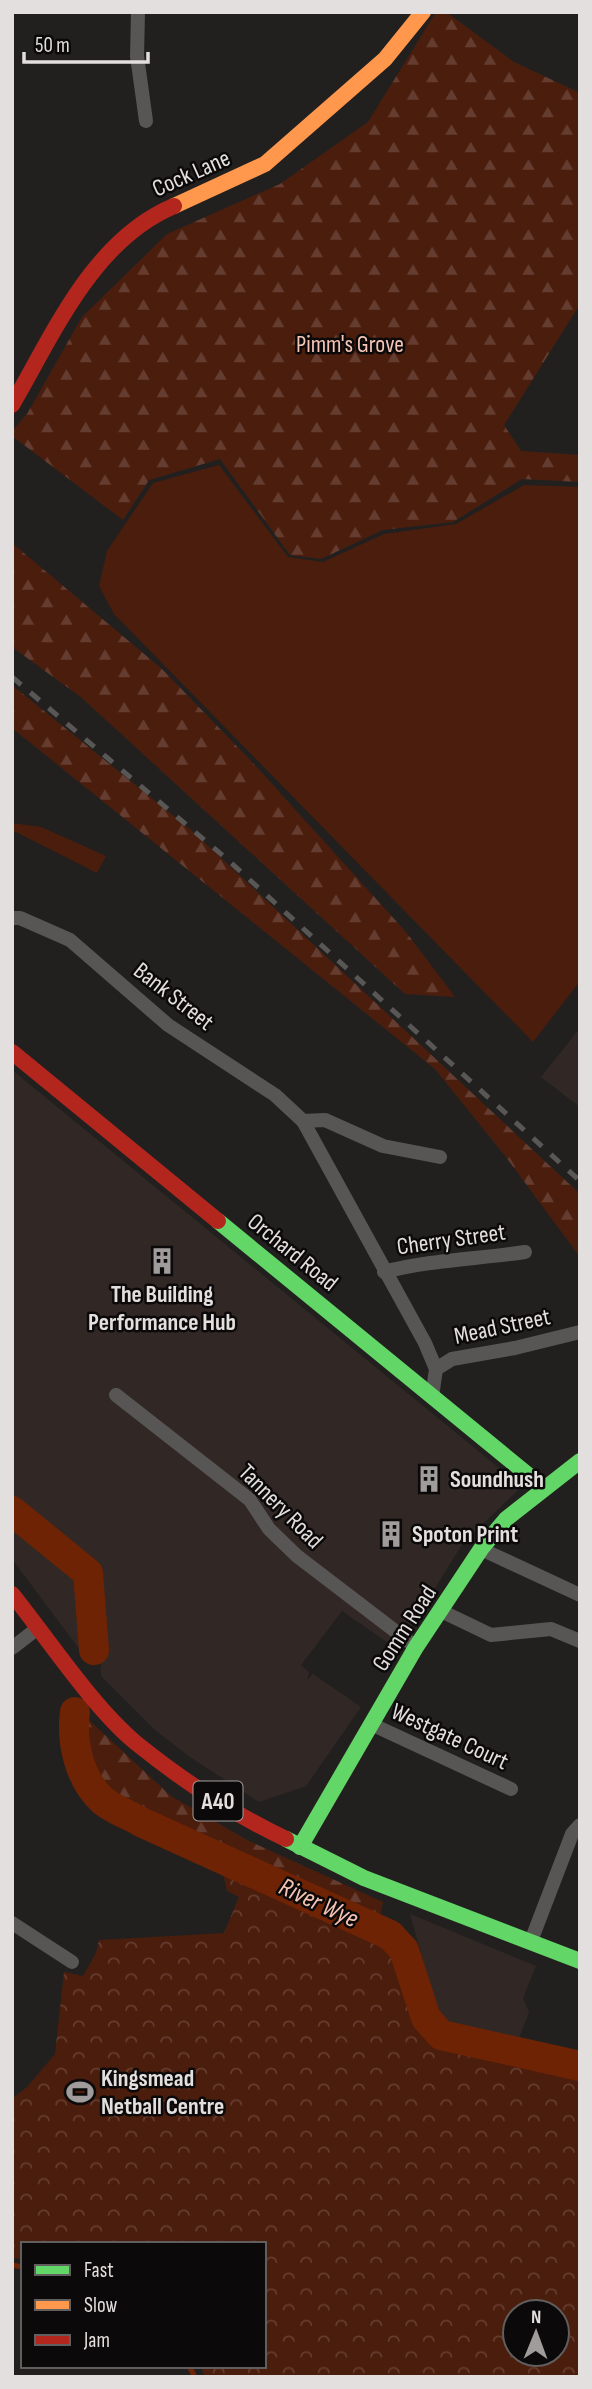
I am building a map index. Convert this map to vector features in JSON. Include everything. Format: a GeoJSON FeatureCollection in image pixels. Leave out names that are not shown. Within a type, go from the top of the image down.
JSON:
{"type":"FeatureCollection","features":[{"type":"Feature","properties":{"kind":"street"},"geometry":{"type":"LineString","coordinates":[[138,12],[137,56],[146,121]]}},
{"type":"Feature","properties":{"kind":"street","name":"Cock Lane"},"geometry":{"type":"LineString","coordinates":[[12,405],[68,309],[113,245],[148,218],[214,190],[265,164],[335,106],[385,59],[423,12]]}},
{"type":"Feature","properties":{"kind":"street","name":"Bank Street"},"geometry":{"type":"LineString","coordinates":[[12,918],[20,918],[70,940],[168,1025],[275,1095],[303,1121],[425,1343],[436,1369]]}},
{"type":"Feature","properties":{"kind":"street","name":"Orchard Road"},"geometry":{"type":"LineString","coordinates":[[12,1052],[544,1488]]}},
{"type":"Feature","properties":{"kind":"street"},"geometry":{"type":"LineString","coordinates":[[303,1121],[326,1120],[383,1146],[440,1157]]}},
{"type":"Feature","properties":{"kind":"street","name":"Cherry Street"},"geometry":{"type":"LineString","coordinates":[[384,1272],[408,1265],[462,1262],[525,1252]]}},
{"type":"Feature","properties":{"kind":"street","name":"Mead Street"},"geometry":{"type":"LineString","coordinates":[[436,1369],[452,1359],[515,1348],[580,1332]]}},
{"type":"Feature","properties":{"kind":"street"},"geometry":{"type":"LineString","coordinates":[[432,1396],[436,1369]]}},
{"type":"Feature","properties":{"kind":"street","name":"Tannery Road"},"geometry":{"type":"LineString","coordinates":[[116,1395],[250,1500],[269,1529],[297,1556],[416,1647]]}},
{"type":"Feature","properties":{"kind":"street","name":"Gomm Road"},"geometry":{"type":"LineString","coordinates":[[300,1847],[416,1647],[481,1549],[506,1519],[580,1461]]}},
{"type":"Feature","properties":{"kind":"street"},"geometry":{"type":"LineString","coordinates":[[481,1549],[580,1595]]}},
{"type":"Feature","properties":{"kind":"street","name":"A40"},"geometry":{"type":"LineString","coordinates":[[12,1594],[135,1742],[242,1818],[364,1878],[580,1961]]}},
{"type":"Feature","properties":{"kind":"street"},"geometry":{"type":"LineString","coordinates":[[441,1611],[491,1635],[551,1629],[580,1641]]}},
{"type":"Feature","properties":{"kind":"street"},"geometry":{"type":"LineString","coordinates":[[12,1648],[38,1628]]}},
{"type":"Feature","properties":{"kind":"street","name":"Westgate Court"},"geometry":{"type":"LineString","coordinates":[[371,1724],[510,1789]]}},
{"type":"Feature","properties":{"kind":"street"},"geometry":{"type":"LineString","coordinates":[[531,1941],[572,1834],[580,1825]]}},
{"type":"Feature","properties":{"kind":"street"},"geometry":{"type":"LineString","coordinates":[[12,1923],[72,1962]]}},
{"type":"Feature","properties":{"kind":"shaded area"},"geometry":{"type":"Polygon","coordinates":[[[580,1028],[580,1107],[541,1077],[580,1028]]]}},
{"type":"Feature","properties":{"kind":"shaded area"},"geometry":{"type":"Polygon","coordinates":[[[12,1070],[516,1482],[517,1491],[463,1543],[397,1649],[342,1611],[301,1665],[309,1672],[307,1680],[313,1674],[361,1707],[306,1786],[259,1802],[190,1757],[155,1730],[101,1676],[97,1576],[89,1565],[12,1506],[12,1070]]]}},
{"type":"Feature","properties":{"kind":"shaded area"},"geometry":{"type":"Polygon","coordinates":[[[12,1520],[59,1550],[78,1572],[84,1589],[89,1662],[12,1559],[12,1520]]]}},
{"type":"Feature","properties":{"kind":"shaded area"},"geometry":{"type":"Polygon","coordinates":[[[410,1914],[536,1966],[523,1998],[529,2012],[517,2043],[471,2035],[442,2020],[425,1988],[423,1960],[410,1914]]]}},
{"type":"Feature","properties":{"kind":"green space","name":"Pimm's Grove"},"geometry":{"type":"Polygon","coordinates":[[[436,12],[446,12],[514,62],[580,93],[580,304],[504,425],[521,451],[580,455],[580,482],[522,479],[453,522],[383,530],[321,559],[290,555],[220,459],[149,480],[123,520],[12,436],[12,431],[27,414],[82,317],[167,234],[280,184],[368,122],[436,12]]]}},
{"type":"Feature","properties":{"kind":"green space"},"geometry":{"type":"Polygon","coordinates":[[[219,465],[288,557],[323,562],[384,534],[456,524],[524,485],[580,487],[580,981],[533,1042],[114,614],[99,586],[107,551],[153,483],[219,465]]]}},
{"type":"Feature","properties":{"kind":"green space"},"geometry":{"type":"Polygon","coordinates":[[[12,543],[162,669],[253,763],[406,932],[455,997],[405,994],[82,698],[12,647],[12,543]]]}},
{"type":"Feature","properties":{"kind":"green space"},"geometry":{"type":"Polygon","coordinates":[[[12,685],[191,830],[580,1194],[580,1257],[506,1157],[435,1069],[12,728],[12,685]]]}},
{"type":"Feature","properties":{"kind":"green space"},"geometry":{"type":"Polygon","coordinates":[[[12,823],[41,827],[106,856],[97,873],[12,830],[12,823]]]}},
{"type":"Feature","properties":{"kind":"green space"},"geometry":{"type":"Polygon","coordinates":[[[77,1709],[171,1796],[247,1840],[383,1902],[378,1924],[312,1889],[222,1854],[98,1791],[72,1733],[77,1709]]]}},
{"type":"Feature","properties":{"kind":"green space"},"geometry":{"type":"Polygon","coordinates":[[[228,1871],[380,1937],[390,1944],[403,1962],[417,2016],[429,2030],[446,2042],[490,2057],[580,2071],[580,2377],[205,2377],[202,2368],[266,2368],[266,2242],[21,2242],[21,2259],[12,2258],[12,2099],[27,2087],[55,2054],[64,1972],[83,1976],[96,1953],[99,1940],[224,1933],[239,1897],[227,1891],[224,1877],[228,1871]]]}},
{"type":"Feature","properties":{"kind":"waterway","name":"River Wye"},"geometry":{"type":"LineString","coordinates":[[12,1511],[88,1573],[94,1650]]}},
{"type":"Feature","properties":{"kind":"waterway","name":"River Wye"},"geometry":{"type":"LineString","coordinates":[[75,1712],[74,1735],[78,1759],[94,1791],[106,1803],[141,1822],[390,1935],[404,1950],[426,2018],[441,2035],[580,2066]]}},
{"type":"Feature","properties":{"kind":"waterway"},"geometry":{"type":"LineString","coordinates":[[12,2265],[21,2267]]}},
{"type":"Feature","properties":{"kind":"waterway"},"geometry":{"type":"LineString","coordinates":[[190,2368],[195,2377]]}},
{"type":"Feature","properties":{"kind":"railway"},"geometry":{"type":"LineString","coordinates":[[12,677],[228,860],[580,1181]]}},
{"type":"Feature","properties":{"kind":"traffic: fast"},"geometry":{"type":"LineString","coordinates":[[218,1221],[544,1488]]}},
{"type":"Feature","properties":{"kind":"traffic: fast"},"geometry":{"type":"LineString","coordinates":[[300,1847],[416,1647],[481,1549],[506,1519],[580,1461]]}},
{"type":"Feature","properties":{"kind":"traffic: fast"},"geometry":{"type":"LineString","coordinates":[[286,1839],[364,1878],[580,1961]]}},
{"type":"Feature","properties":{"kind":"traffic: slow"},"geometry":{"type":"LineString","coordinates":[[174,206],[265,164],[385,59],[423,12]]}},
{"type":"Feature","properties":{"kind":"traffic: jam"},"geometry":{"type":"LineString","coordinates":[[12,405],[60,319],[98,265],[120,241],[146,221],[174,206]]}},
{"type":"Feature","properties":{"kind":"traffic: jam"},"geometry":{"type":"LineString","coordinates":[[12,1052],[218,1221]]}},
{"type":"Feature","properties":{"kind":"traffic: jam"},"geometry":{"type":"LineString","coordinates":[[12,1594],[87,1692],[136,1743],[208,1796],[286,1839]]}},
{"type":"Feature","properties":{"kind":"place","name":"The Building Performance Hub"},"geometry":{"type":"Point","coordinates":[162,1261]}},
{"type":"Feature","properties":{"kind":"place","name":"Soundhush"},"geometry":{"type":"Point","coordinates":[429,1479]}},
{"type":"Feature","properties":{"kind":"place","name":"Spoton Print"},"geometry":{"type":"Point","coordinates":[391,1534]}},
{"type":"Feature","properties":{"kind":"place","name":"Kingsmead Netball Centre"},"geometry":{"type":"Point","coordinates":[80,2092]}}]}
